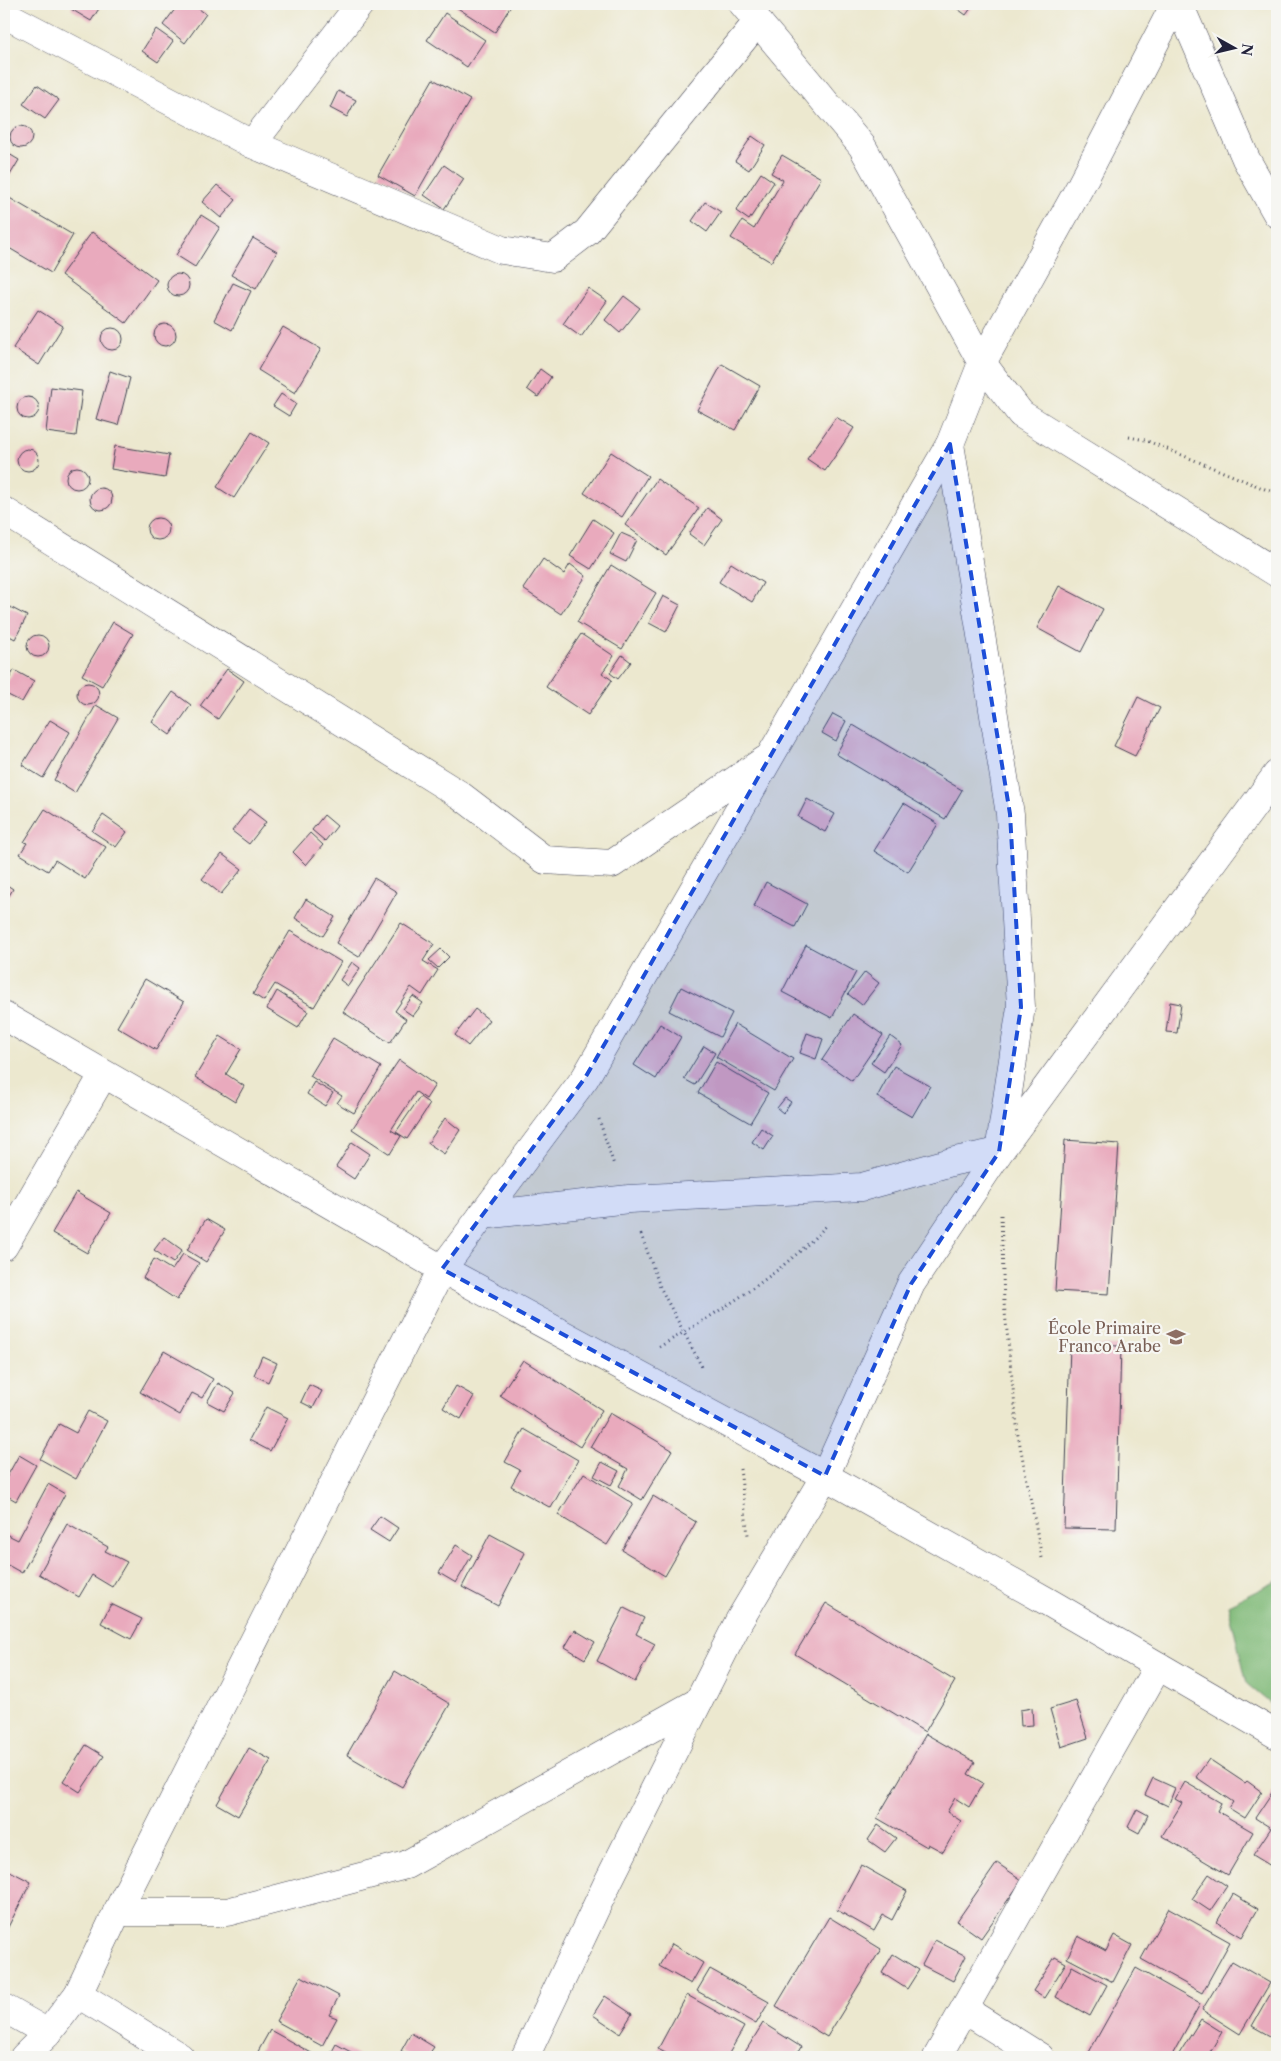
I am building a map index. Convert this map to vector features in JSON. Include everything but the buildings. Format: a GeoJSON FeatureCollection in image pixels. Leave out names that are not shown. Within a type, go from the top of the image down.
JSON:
{"type":"FeatureCollection","features":[{"type":"Feature","properties":{"kind":"street"},"geometry":{"type":"LineString","coordinates":[[252,144],[360,4]]}},
{"type":"Feature","properties":{"kind":"street"},"geometry":{"type":"LineString","coordinates":[[1177,4],[1246,159],[1277,214]]}},
{"type":"Feature","properties":{"kind":"street"},"geometry":{"type":"LineString","coordinates":[[24,2057],[48,2033],[78,1994],[117,1912],[442,1269],[585,1078],[950,444],[982,364],[1081,185],[1177,4]]}},
{"type":"Feature","properties":{"kind":"street"},"geometry":{"type":"LineString","coordinates":[[4,14],[252,144],[502,250],[553,258],[587,232],[750,12],[862,146],[982,364],[1021,414],[1277,574]]}},
{"type":"Feature","properties":{"kind":"street"},"geometry":{"type":"LineString","coordinates":[[950,444],[1010,814],[1021,1007],[999,1152]]}},
{"type":"Feature","properties":{"kind":"street"},"geometry":{"type":"LineString","coordinates":[[4,511],[460,795],[545,860],[612,864],[770,757]]}},
{"type":"Feature","properties":{"kind":"street"},"geometry":{"type":"LineString","coordinates":[[525,2057],[608,1882],[739,1621],[825,1476],[910,1284],[999,1152],[1277,774]]}},
{"type":"Feature","properties":{"kind":"street"},"geometry":{"type":"LineString","coordinates":[[4,1016],[103,1075],[442,1269],[825,1476],[1050,1603],[1277,1735]]}},
{"type":"Feature","properties":{"kind":"street"},"geometry":{"type":"LineString","coordinates":[[4,1246],[103,1075]]}},
{"type":"Feature","properties":{"kind":"street"},"geometry":{"type":"LineString","coordinates":[[482,1215],[629,1199],[862,1187],[955,1161],[999,1152]]}},
{"type":"Feature","properties":{"kind":"street"},"geometry":{"type":"LineString","coordinates":[[937,2057],[1158,1666]]}},
{"type":"Feature","properties":{"kind":"street"},"geometry":{"type":"LineString","coordinates":[[117,1912],[227,1912],[406,1865],[698,1702]]}},
{"type":"Feature","properties":{"kind":"street"},"geometry":{"type":"LineString","coordinates":[[78,1994],[180,2057]]}},
{"type":"Feature","properties":{"kind":"street"},"geometry":{"type":"LineString","coordinates":[[4,2008],[48,2033]]}},
{"type":"Feature","properties":{"kind":"street"},"geometry":{"type":"LineString","coordinates":[[965,2010],[1040,2057]]}},
{"type":"Feature","properties":{"kind":"path"},"geometry":{"type":"LineString","coordinates":[[1126,436],[1145,440],[1277,494]]}},
{"type":"Feature","properties":{"kind":"path"},"geometry":{"type":"LineString","coordinates":[[585,1078],[613,1162],[629,1199],[660,1287],[706,1375]]}},
{"type":"Feature","properties":{"kind":"path"},"geometry":{"type":"LineString","coordinates":[[624,1367],[745,1296],[806,1248],[862,1187]]}},
{"type":"Feature","properties":{"kind":"path"},"geometry":{"type":"LineString","coordinates":[[1001,1209],[1004,1303],[1018,1435],[1050,1603]]}},
{"type":"Feature","properties":{"kind":"path"},"geometry":{"type":"LineString","coordinates":[[732,1426],[747,1524],[747,1543]]}},
{"type":"Feature","properties":{"kind":"highlighted area"},"geometry":{"type":"Polygon","coordinates":[[[950,444],[1010,814],[1021,1007],[999,1152],[911,1284],[825,1476],[442,1269],[585,1078],[950,444]]]}},
{"type":"Feature","properties":{"kind":"green space"},"geometry":{"type":"Polygon","coordinates":[[[1277,1581],[1277,1709],[1247,1684],[1228,1605],[1277,1581]]]}},
{"type":"Feature","properties":{"kind":"place","name":"École Primaire Franco Arabe"},"geometry":{"type":"Point","coordinates":[1176,1337]}}]}
